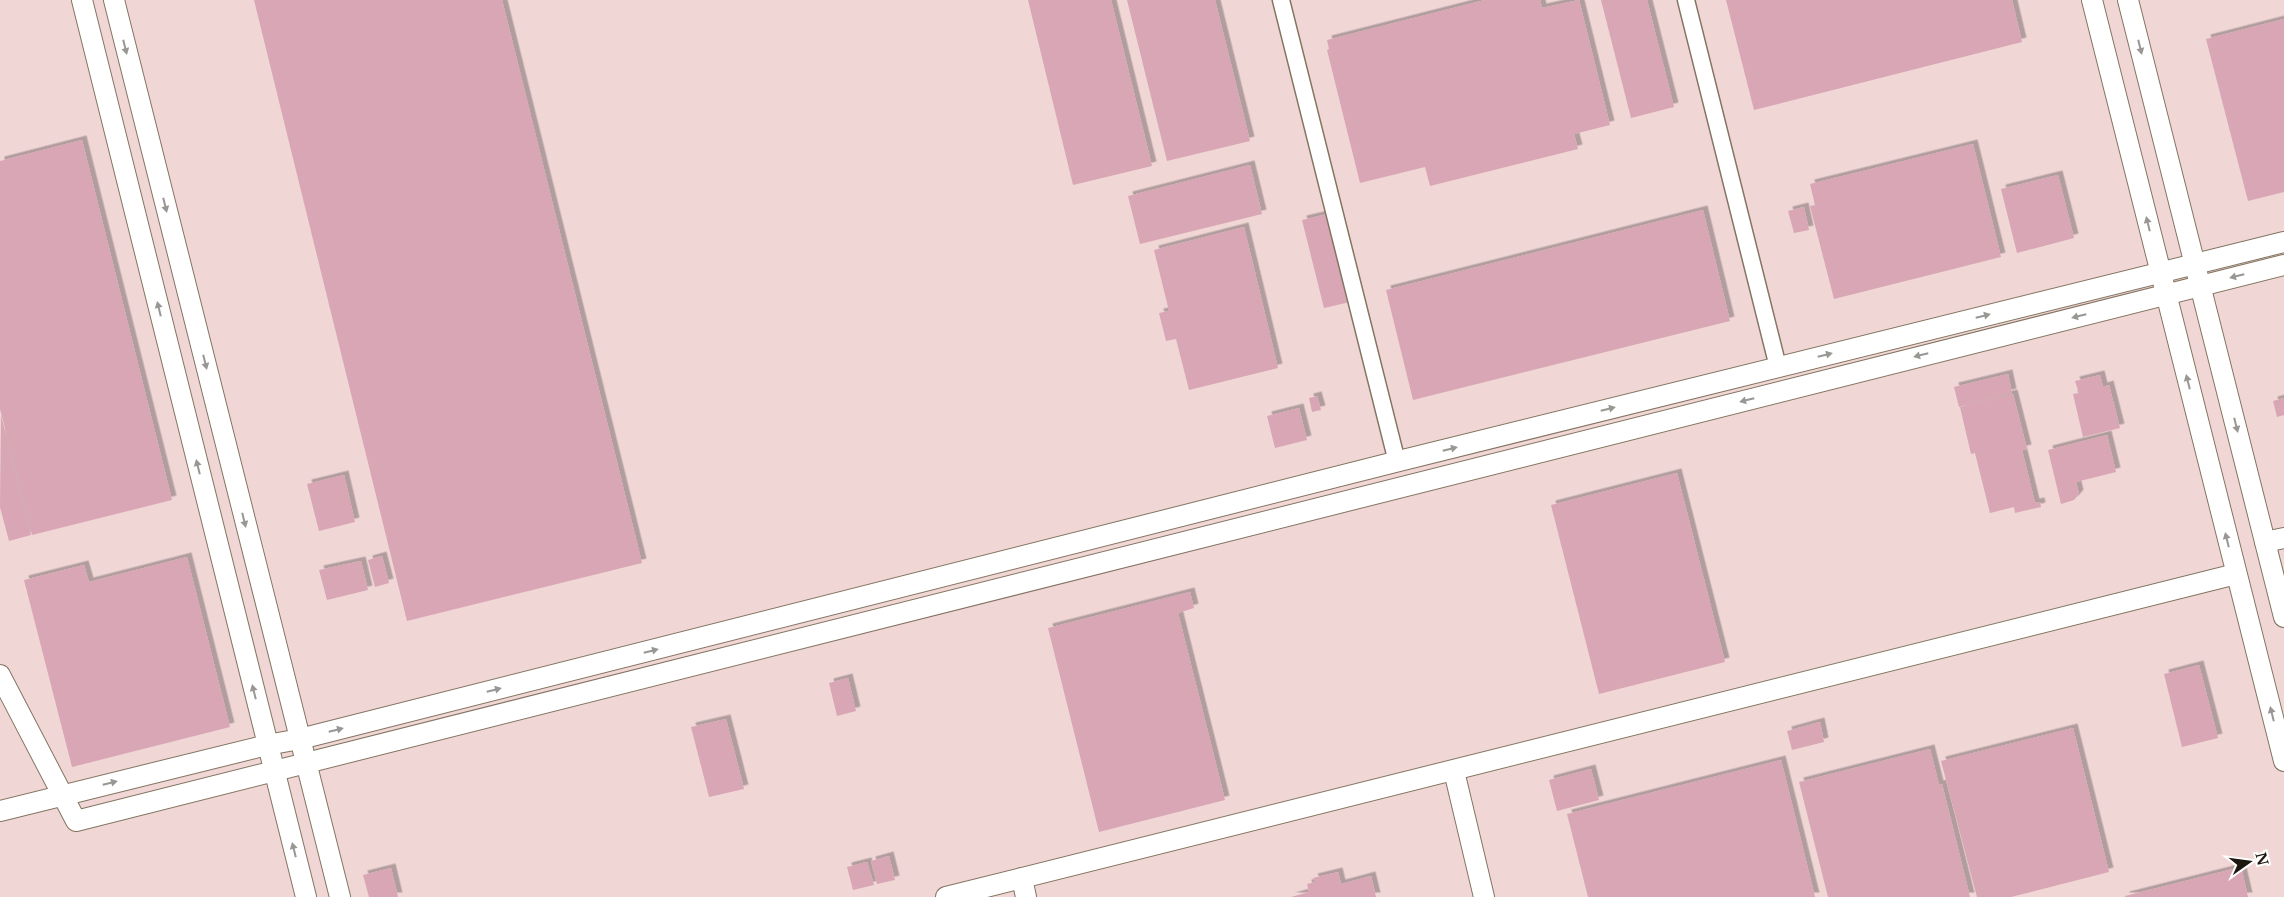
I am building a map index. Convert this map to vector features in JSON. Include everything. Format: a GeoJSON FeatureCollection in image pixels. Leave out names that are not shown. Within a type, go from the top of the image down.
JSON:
{"type":"FeatureCollection","features":[{"type":"Feature","properties":{"kind":"street"},"geometry":{"type":"LineString","coordinates":[[82,0],[306,897]]}},
{"type":"Feature","properties":{"kind":"street"},"geometry":{"type":"LineString","coordinates":[[114,0],[340,897]]}},
{"type":"Feature","properties":{"kind":"street"},"geometry":{"type":"LineString","coordinates":[[1281,0],[1404,486]]}},
{"type":"Feature","properties":{"kind":"street"},"geometry":{"type":"LineString","coordinates":[[1686,0],[1784,390]]}},
{"type":"Feature","properties":{"kind":"street"},"geometry":{"type":"LineString","coordinates":[[2092,0],[2284,761]]}},
{"type":"Feature","properties":{"kind":"street"},"geometry":{"type":"LineString","coordinates":[[2128,0],[2200,285],[2275,540],[2284,617]]}},
{"type":"Feature","properties":{"kind":"street"},"geometry":{"type":"LineString","coordinates":[[0,811],[62,794],[267,745],[300,740],[1397,462],[2284,242]]}},
{"type":"Feature","properties":{"kind":"street"},"geometry":{"type":"LineString","coordinates":[[0,675],[76,822],[2284,265]]}},
{"type":"Feature","properties":{"kind":"street"},"geometry":{"type":"LineString","coordinates":[[946,897],[1024,888],[1454,771],[2236,574]]}},
{"type":"Feature","properties":{"kind":"street"},"geometry":{"type":"LineString","coordinates":[[1454,771],[1484,897]]}},
{"type":"Feature","properties":{"kind":"shaded area"},"geometry":{"type":"Polygon","coordinates":[[[0,0],[2284,0],[2284,897],[0,897],[0,0]]]}},
{"type":"Feature","properties":{"kind":"building"},"geometry":{"type":"Polygon","coordinates":[[[254,0],[502,0],[642,563],[407,621],[254,0]]]}},
{"type":"Feature","properties":{"kind":"building"},"geometry":{"type":"Polygon","coordinates":[[[1028,0],[1111,0],[1152,166],[1073,185],[1028,0]]]}},
{"type":"Feature","properties":{"kind":"building"},"geometry":{"type":"Polygon","coordinates":[[[1127,0],[1215,0],[1250,141],[1167,161],[1127,0]]]}},
{"type":"Feature","properties":{"kind":"building"},"geometry":{"type":"Polygon","coordinates":[[[1485,0],[1540,0],[1542,8],[1579,0],[1610,125],[1574,134],[1578,149],[1430,186],[1425,167],[1360,183],[1327,50],[1329,49],[1327,40],[1485,0]]]}},
{"type":"Feature","properties":{"kind":"building"},"geometry":{"type":"Polygon","coordinates":[[[1601,0],[1647,0],[1674,107],[1631,118],[1601,0]]]}},
{"type":"Feature","properties":{"kind":"building"},"geometry":{"type":"Polygon","coordinates":[[[1726,0],[2012,0],[2022,42],[1754,110],[1726,0]]]}},
{"type":"Feature","properties":{"kind":"building"},"geometry":{"type":"Polygon","coordinates":[[[2284,19],[2284,192],[2248,201],[2206,39],[2284,19]]]}},
{"type":"Feature","properties":{"kind":"building"},"geometry":{"type":"Polygon","coordinates":[[[82,140],[172,500],[32,535],[0,409],[0,161],[82,140]]]}},
{"type":"Feature","properties":{"kind":"building"},"geometry":{"type":"Polygon","coordinates":[[[1973,144],[2001,257],[1834,299],[1810,206],[1815,205],[1810,184],[1973,144]]]}},
{"type":"Feature","properties":{"kind":"building"},"geometry":{"type":"Polygon","coordinates":[[[1250,165],[1262,214],[1140,244],[1128,196],[1250,165]]]}},
{"type":"Feature","properties":{"kind":"building"},"geometry":{"type":"Polygon","coordinates":[[[2058,175],[2074,238],[2017,253],[2001,189],[2058,175]]]}},
{"type":"Feature","properties":{"kind":"building"},"geometry":{"type":"Polygon","coordinates":[[[1804,207],[1809,230],[1794,233],[1788,211],[1804,207]]]}},
{"type":"Feature","properties":{"kind":"building"},"geometry":{"type":"Polygon","coordinates":[[[1703,210],[1730,321],[1413,400],[1386,290],[1703,210]]]}},
{"type":"Feature","properties":{"kind":"building"},"geometry":{"type":"Polygon","coordinates":[[[1328,214],[1350,302],[1324,308],[1302,220],[1328,214]]]}},
{"type":"Feature","properties":{"kind":"building"},"geometry":{"type":"Polygon","coordinates":[[[1244,227],[1278,368],[1189,390],[1176,339],[1166,341],[1159,313],[1169,311],[1154,250],[1244,227]]]}},
{"type":"Feature","properties":{"kind":"building"},"geometry":{"type":"Polygon","coordinates":[[[2008,374],[2012,393],[1959,407],[1954,387],[2008,374]]]}},
{"type":"Feature","properties":{"kind":"building"},"geometry":{"type":"Polygon","coordinates":[[[2100,375],[2103,387],[2109,385],[2120,428],[2083,437],[2073,394],[2079,393],[2075,381],[2100,375]]]}},
{"type":"Feature","properties":{"kind":"building"},"geometry":{"type":"Polygon","coordinates":[[[2013,394],[2027,449],[2022,450],[2035,503],[2040,502],[2041,507],[2015,513],[2014,507],[1990,513],[1975,453],[1971,454],[1960,407],[2013,394]]]}},
{"type":"Feature","properties":{"kind":"building"},"geometry":{"type":"Polygon","coordinates":[[[1317,396],[1321,410],[1312,412],[1309,398],[1317,396]]]}},
{"type":"Feature","properties":{"kind":"building"},"geometry":{"type":"Polygon","coordinates":[[[2284,398],[2284,415],[2277,417],[2273,401],[2284,398]]]}},
{"type":"Feature","properties":{"kind":"building"},"geometry":{"type":"Polygon","coordinates":[[[1299,408],[1307,440],[1275,448],[1267,416],[1299,408]]]}},
{"type":"Feature","properties":{"kind":"building"},"geometry":{"type":"Polygon","coordinates":[[[1,415],[31,535],[9,541],[0,507],[1,415]]]}},
{"type":"Feature","properties":{"kind":"building"},"geometry":{"type":"Polygon","coordinates":[[[2107,435],[2116,472],[2076,482],[2079,494],[2074,500],[2061,504],[2048,450],[2107,435]]]}},
{"type":"Feature","properties":{"kind":"building"},"geometry":{"type":"Polygon","coordinates":[[[1677,473],[1725,662],[1599,694],[1551,505],[1677,473]]]}},
{"type":"Feature","properties":{"kind":"building"},"geometry":{"type":"Polygon","coordinates":[[[344,475],[355,522],[319,531],[307,484],[344,475]]]}},
{"type":"Feature","properties":{"kind":"building"},"geometry":{"type":"Polygon","coordinates":[[[382,556],[389,583],[375,587],[368,560],[382,556]]]}},
{"type":"Feature","properties":{"kind":"building"},"geometry":{"type":"Polygon","coordinates":[[[187,557],[230,727],[72,767],[24,580],[84,565],[89,582],[187,557]]]}},
{"type":"Feature","properties":{"kind":"building"},"geometry":{"type":"Polygon","coordinates":[[[361,561],[368,590],[327,600],[319,570],[361,561]]]}},
{"type":"Feature","properties":{"kind":"building"},"geometry":{"type":"Polygon","coordinates":[[[1190,592],[1194,608],[1178,613],[1225,800],[1099,832],[1048,628],[1190,592]]]}},
{"type":"Feature","properties":{"kind":"building"},"geometry":{"type":"Polygon","coordinates":[[[2199,665],[2218,738],[2182,747],[2164,674],[2199,665]]]}},
{"type":"Feature","properties":{"kind":"building"},"geometry":{"type":"Polygon","coordinates":[[[848,678],[856,711],[837,716],[829,683],[848,678]]]}},
{"type":"Feature","properties":{"kind":"building"},"geometry":{"type":"Polygon","coordinates":[[[726,719],[744,789],[709,797],[691,727],[726,719]]]}},
{"type":"Feature","properties":{"kind":"building"},"geometry":{"type":"Polygon","coordinates":[[[1820,722],[1824,742],[1792,750],[1787,731],[1820,722]]]}},
{"type":"Feature","properties":{"kind":"building"},"geometry":{"type":"Polygon","coordinates":[[[2073,728],[2109,872],[2011,897],[1977,897],[1941,761],[2073,728]]]}},
{"type":"Feature","properties":{"kind":"building"},"geometry":{"type":"Polygon","coordinates":[[[1930,749],[1939,785],[1942,784],[1970,897],[1828,897],[1799,782],[1930,749]]]}},
{"type":"Feature","properties":{"kind":"building"},"geometry":{"type":"Polygon","coordinates":[[[1781,760],[1815,897],[1588,897],[1567,814],[1781,760]]]}},
{"type":"Feature","properties":{"kind":"building"},"geometry":{"type":"Polygon","coordinates":[[[1591,769],[1599,800],[1557,811],[1549,780],[1591,769]]]}},
{"type":"Feature","properties":{"kind":"building"},"geometry":{"type":"Polygon","coordinates":[[[889,856],[895,880],[877,884],[871,861],[889,856]]]}},
{"type":"Feature","properties":{"kind":"building"},"geometry":{"type":"Polygon","coordinates":[[[867,862],[874,885],[853,890],[847,867],[867,862]]]}},
{"type":"Feature","properties":{"kind":"building"},"geometry":{"type":"Polygon","coordinates":[[[2241,867],[2248,897],[2125,897],[2125,896],[2241,867]]]}},
{"type":"Feature","properties":{"kind":"building"},"geometry":{"type":"Polygon","coordinates":[[[391,868],[398,897],[369,897],[363,875],[391,868]]]}},
{"type":"Feature","properties":{"kind":"building"},"geometry":{"type":"Polygon","coordinates":[[[1338,872],[1341,884],[1371,876],[1376,897],[1291,897],[1309,892],[1307,884],[1315,882],[1313,878],[1338,872]]]}}]}
